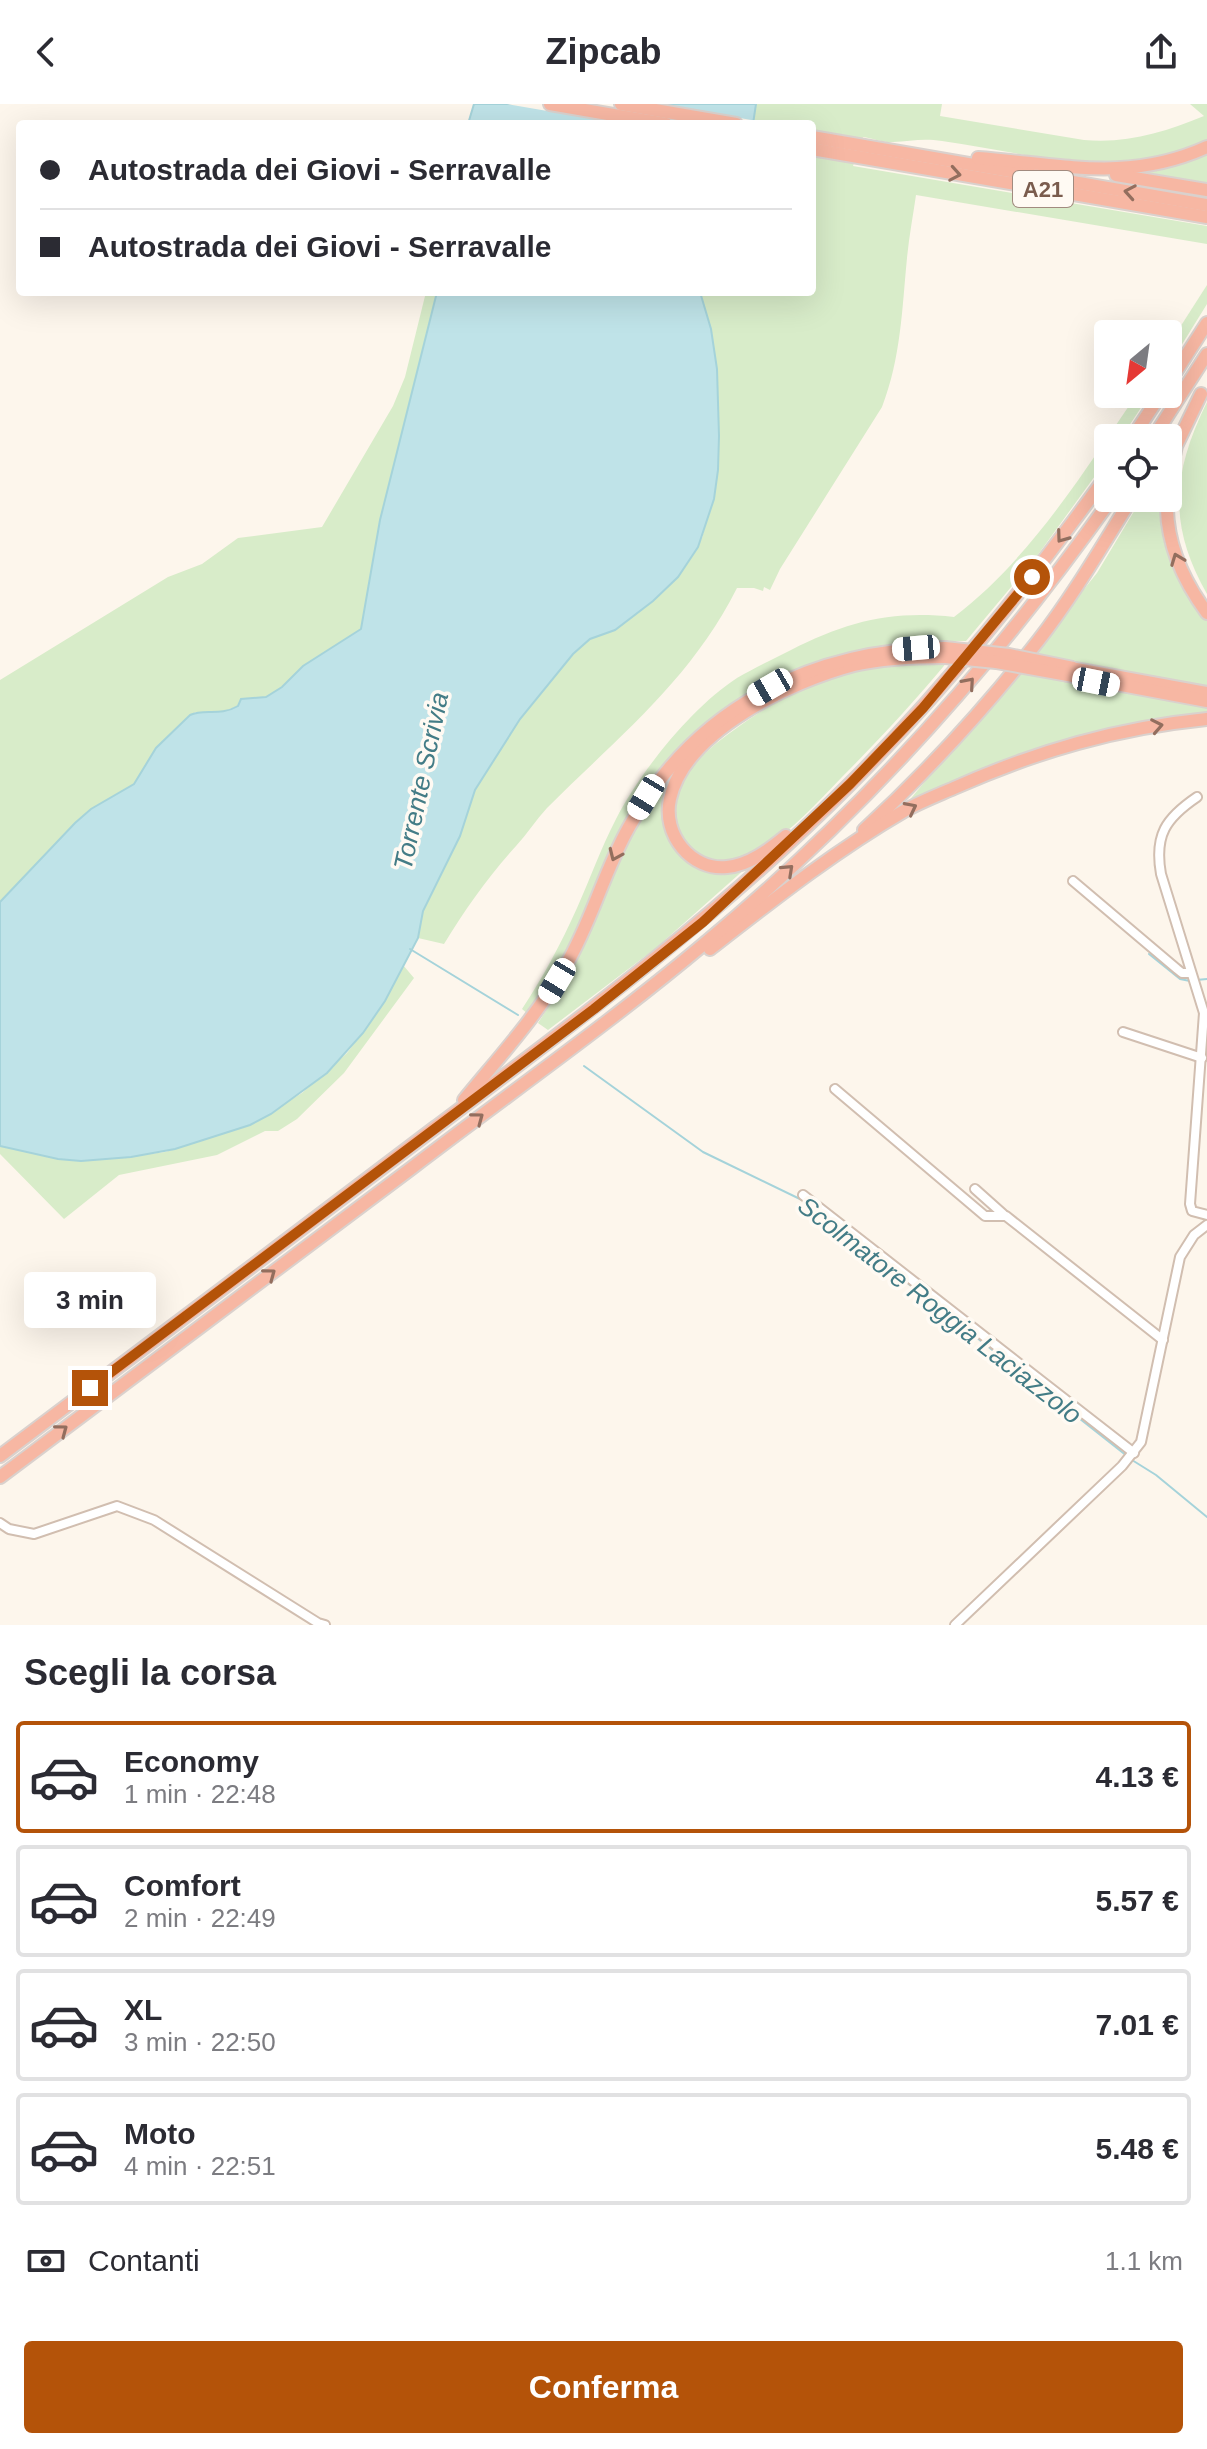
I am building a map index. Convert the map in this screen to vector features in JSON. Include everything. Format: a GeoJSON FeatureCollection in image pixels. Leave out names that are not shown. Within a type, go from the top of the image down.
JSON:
{"type":"FeatureCollection","features":[{"type":"Feature","properties":{"kind":"highway"},"geometry":{"type":"LineString","coordinates":[[550,104],[643,120]]}},
{"type":"Feature","properties":{"kind":"highway"},"geometry":{"type":"LineString","coordinates":[[621,104],[713,120]]}},
{"type":"Feature","properties":{"kind":"highway","name":"A21"},"geometry":{"type":"LineString","coordinates":[[816,138],[880,155],[1207,217]]}},
{"type":"Feature","properties":{"kind":"highway"},"geometry":{"type":"LineString","coordinates":[[1089,170],[1171,161],[1207,147]]}},
{"type":"Feature","properties":{"kind":"highway","name":"A21"},"geometry":{"type":"LineString","coordinates":[[816,149],[880,155],[906,153],[1207,205]]}},
{"type":"Feature","properties":{"kind":"highway"},"geometry":{"type":"LineString","coordinates":[[906,153],[1089,170],[1207,190]]}},
{"type":"Feature","properties":{"kind":"highway"},"geometry":{"type":"LineString","coordinates":[[1182,362],[1207,323]]}},
{"type":"Feature","properties":{"kind":"highway"},"geometry":{"type":"LineString","coordinates":[[1162,424],[1207,354]]}},
{"type":"Feature","properties":{"kind":"highway"},"geometry":{"type":"LineString","coordinates":[[1181,424],[1204,390]]}},
{"type":"Feature","properties":{"kind":"highway"},"geometry":{"type":"LineString","coordinates":[[1182,434],[1204,390]]}},
{"type":"Feature","properties":{"kind":"highway"},"geometry":{"type":"LineString","coordinates":[[0,1456],[656,961],[758,873],[923,708],[995,624],[1094,493]]}},
{"type":"Feature","properties":{"kind":"highway"},"geometry":{"type":"LineString","coordinates":[[0,1477],[644,993],[761,894],[863,798],[936,721],[1010,636],[1102,512]]}},
{"type":"Feature","properties":{"kind":"highway"},"geometry":{"type":"LineString","coordinates":[[845,848],[900,797],[1038,641],[1123,512]]}},
{"type":"Feature","properties":{"kind":"highway"},"geometry":{"type":"LineString","coordinates":[[1166,512],[1173,550],[1190,589],[1207,613]]}},
{"type":"Feature","properties":{"kind":"highway"},"geometry":{"type":"LineString","coordinates":[[449,1118],[547,997],[584,932],[617,848],[646,797],[712,726],[770,687],[821,666],[884,651],[945,652],[1207,693]]}},
{"type":"Feature","properties":{"kind":"highway"},"geometry":{"type":"LineString","coordinates":[[850,784],[770,849],[739,865],[727,867],[702,863],[691,856],[676,840],[669,820],[670,796],[677,780],[696,754],[725,727],[771,696],[857,665],[945,652]]}},
{"type":"Feature","properties":{"kind":"highway"},"geometry":{"type":"LineString","coordinates":[[1070,672],[1142,691],[1207,701]]}},
{"type":"Feature","properties":{"kind":"highway"},"geometry":{"type":"LineString","coordinates":[[644,993],[699,958],[845,848],[907,809],[996,769],[1071,743],[1207,719]]}},
{"type":"Feature","properties":{"kind":"street"},"geometry":{"type":"LineString","coordinates":[[1197,797],[1169,819],[1162,834],[1159,857],[1161,874],[1204,1013],[1190,1204],[1192,1211],[1207,1215]]}},
{"type":"Feature","properties":{"kind":"street"},"geometry":{"type":"LineString","coordinates":[[1073,881],[1182,973],[1191,973]]}},
{"type":"Feature","properties":{"kind":"street"},"geometry":{"type":"LineString","coordinates":[[1123,1032],[1202,1058]]}},
{"type":"Feature","properties":{"kind":"street"},"geometry":{"type":"LineString","coordinates":[[835,1089],[985,1216],[1003,1214]]}},
{"type":"Feature","properties":{"kind":"street"},"geometry":{"type":"LineString","coordinates":[[975,1189],[1163,1340]]}},
{"type":"Feature","properties":{"kind":"street"},"geometry":{"type":"LineString","coordinates":[[803,1195],[1130,1457]]}},
{"type":"Feature","properties":{"kind":"street"},"geometry":{"type":"LineString","coordinates":[[955,1625],[1130,1457],[1145,1431],[1180,1257],[1194,1235],[1207,1225]]}},
{"type":"Feature","properties":{"kind":"street"},"geometry":{"type":"LineString","coordinates":[[0,1523],[9,1529],[34,1534],[117,1506],[154,1520],[304,1621],[325,1625]]}},
{"type":"Feature","properties":{"kind":"green space"},"geometry":{"type":"Polygon","coordinates":[[[756,104],[942,104],[940,116],[1100,141],[1146,136],[1175,127],[1204,116],[1190,104],[1207,104],[1207,142],[1140,161],[1075,162],[935,140],[889,142],[863,137],[853,166],[1207,226],[1207,244],[916,195],[897,352],[882,407],[780,569],[770,590],[764,587],[763,591],[737,588],[698,651],[675,679],[543,813],[487,881],[444,944],[418,938],[423,911],[460,836],[475,790],[520,719],[573,654],[590,639],[615,630],[662,593],[678,577],[702,538],[716,487],[719,436],[717,369],[711,329],[701,296],[816,296],[816,120],[754,120],[756,104]]]}},
{"type":"Feature","properties":{"kind":"green space"},"geometry":{"type":"Polygon","coordinates":[[[1207,154],[1207,183],[1146,174],[1146,171],[1175,166],[1207,154]]]}},
{"type":"Feature","properties":{"kind":"green space"},"geometry":{"type":"Polygon","coordinates":[[[1207,285],[1207,304],[1182,344],[1182,324],[1207,285]]]}},
{"type":"Feature","properties":{"kind":"green space"},"geometry":{"type":"Polygon","coordinates":[[[425,296],[437,296],[380,520],[361,629],[303,666],[282,687],[266,697],[255,698],[221,713],[196,712],[190,715],[156,748],[134,784],[91,809],[0,902],[0,680],[168,577],[202,564],[238,538],[322,527],[393,406],[405,377],[425,296]]]}},
{"type":"Feature","properties":{"kind":"green space"},"geometry":{"type":"Polygon","coordinates":[[[1207,402],[1207,594],[1185,544],[1180,521],[1182,475],[1207,402]]]}},
{"type":"Feature","properties":{"kind":"green space"},"geometry":{"type":"Polygon","coordinates":[[[1127,408],[1141,408],[1130,424],[1116,424],[1127,408]]]}},
{"type":"Feature","properties":{"kind":"green space"},"geometry":{"type":"Polygon","coordinates":[[[1094,456],[1094,477],[1037,556],[966,641],[933,641],[869,649],[811,664],[761,687],[669,763],[566,955],[528,1014],[522,1009],[565,934],[605,841],[626,801],[653,761],[702,706],[737,678],[791,650],[850,625],[910,615],[954,617],[1007,569],[1094,456]]]}},
{"type":"Feature","properties":{"kind":"green space"},"geometry":{"type":"Polygon","coordinates":[[[1134,512],[1162,512],[1207,619],[1207,687],[1032,654],[1097,573],[1134,512]]]}},
{"type":"Feature","properties":{"kind":"green space"},"geometry":{"type":"Polygon","coordinates":[[[948,661],[869,749],[776,840],[750,855],[731,861],[698,855],[686,845],[678,832],[675,817],[676,799],[683,781],[706,753],[751,718],[787,696],[846,672],[888,664],[948,661]]]}},
{"type":"Feature","properties":{"kind":"green space"},"geometry":{"type":"Polygon","coordinates":[[[1017,671],[1207,706],[1207,714],[1127,726],[1052,745],[980,770],[907,803],[1017,671]]]}},
{"type":"Feature","properties":{"kind":"green space"},"geometry":{"type":"Polygon","coordinates":[[[681,765],[666,799],[689,861],[746,868],[656,948],[548,1030],[538,1023],[573,968],[626,843],[681,765]]]}},
{"type":"Feature","properties":{"kind":"green space"},"geometry":{"type":"Polygon","coordinates":[[[403,965],[414,978],[344,1073],[297,1119],[278,1131],[265,1131],[217,1155],[119,1175],[64,1219],[0,1154],[0,1146],[59,1159],[112,1159],[165,1152],[250,1125],[302,1093],[347,1053],[378,1012],[403,965]]]}},
{"type":"Feature","properties":{"kind":"water"},"geometry":{"type":"Polygon","coordinates":[[[474,104],[756,104],[754,120],[469,120],[474,104]]]}},
{"type":"Feature","properties":{"kind":"water","name":"Torrente Scrivia"},"geometry":{"type":"Polygon","coordinates":[[[436,296],[701,296],[711,329],[717,369],[719,436],[714,499],[698,547],[678,577],[653,601],[615,630],[590,639],[573,654],[520,719],[475,790],[460,836],[423,911],[418,938],[385,1001],[363,1033],[327,1073],[271,1114],[250,1125],[175,1149],[81,1161],[0,1146],[0,902],[75,823],[91,809],[134,784],[156,748],[190,715],[225,711],[238,706],[241,699],[266,697],[282,687],[303,666],[361,629],[380,520],[436,296]]]}},
{"type":"Feature","properties":{"kind":"pier"},"geometry":{"type":"Polygon","coordinates":[[[507,104],[661,104],[751,120],[600,120],[507,104]]]}},
{"type":"Feature","properties":{"kind":"waterway","name":"Scolmatore Roggia Laciazzolo"},"geometry":{"type":"LineString","coordinates":[[410,949],[518,1015]]}},
{"type":"Feature","properties":{"kind":"waterway"},"geometry":{"type":"LineString","coordinates":[[1149,954],[1180,979],[1190,981]]}},
{"type":"Feature","properties":{"kind":"waterway"},"geometry":{"type":"LineString","coordinates":[[1196,980],[1207,979]]}},
{"type":"Feature","properties":{"kind":"waterway","name":"Scolmatore Roggia Laciazzolo"},"geometry":{"type":"LineString","coordinates":[[584,1066],[703,1152],[802,1200],[1127,1456]]}},
{"type":"Feature","properties":{"kind":"waterway","name":"Scolmatore Roggia Laciazzolo"},"geometry":{"type":"LineString","coordinates":[[1132,1460],[1156,1475],[1207,1517]]}},
{"type":"Feature","properties":{"kind":"route"},"geometry":{"type":"LineString","coordinates":[[90,1388],[594,1009],[703,922],[850,784],[923,708],[1032,577]]}}]}
